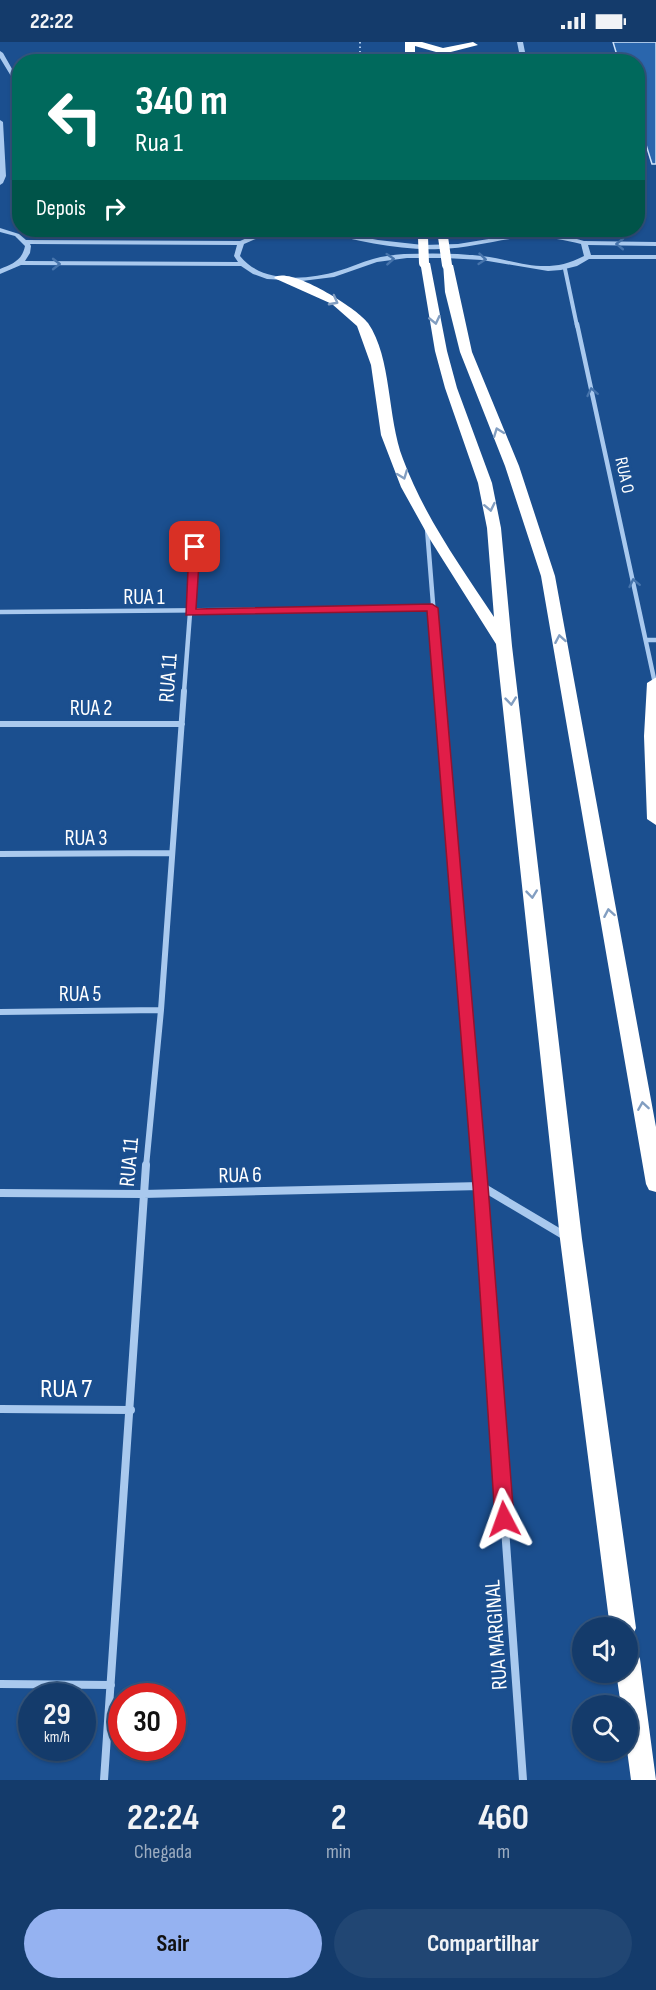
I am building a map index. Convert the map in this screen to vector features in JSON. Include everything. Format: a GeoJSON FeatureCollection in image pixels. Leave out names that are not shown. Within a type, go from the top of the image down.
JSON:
{"type":"FeatureCollection","features":[{"type":"Feature","properties":{"kind":"highway"},"geometry":{"type":"LineString","coordinates":[[415,42],[429,50],[440,51],[472,44]]}},
{"type":"Feature","properties":{"kind":"highway"},"geometry":{"type":"LineString","coordinates":[[423,237],[424,263],[449,378],[489,504],[494,528],[504,646],[571,1239],[622,1617]]}},
{"type":"Feature","properties":{"kind":"highway"},"geometry":{"type":"LineString","coordinates":[[444,237],[451,292],[466,352],[512,466],[548,576],[656,1184]]}},
{"type":"Feature","properties":{"kind":"highway"},"geometry":{"type":"LineString","coordinates":[[280,278],[338,302],[362,323],[372,343],[384,398],[387,434],[407,485],[504,646]]}},
{"type":"Feature","properties":{"kind":"highway"},"geometry":{"type":"LineString","coordinates":[[656,685],[652,736],[656,819]]}},
{"type":"Feature","properties":{"kind":"highway"},"geometry":{"type":"LineString","coordinates":[[630,1683],[644,1780]]}},
{"type":"Feature","properties":{"kind":"street"},"geometry":{"type":"LineString","coordinates":[[0,53],[12,75]]}},
{"type":"Feature","properties":{"kind":"street"},"geometry":{"type":"LineString","coordinates":[[0,122],[3,176],[0,183]]}},
{"type":"Feature","properties":{"kind":"street"},"geometry":{"type":"LineString","coordinates":[[20,237],[26,242],[241,243],[254,237]]}},
{"type":"Feature","properties":{"kind":"street"},"geometry":{"type":"LineString","coordinates":[[350,237],[423,247],[479,242],[500,237]]}},
{"type":"Feature","properties":{"kind":"street"},"geometry":{"type":"LineString","coordinates":[[568,237],[584,243],[656,244]]}},
{"type":"Feature","properties":{"kind":"street"},"geometry":{"type":"LineString","coordinates":[[0,283],[3,272],[20,263],[27,253],[26,242]]}},
{"type":"Feature","properties":{"kind":"street"},"geometry":{"type":"LineString","coordinates":[[241,243],[237,256],[241,264]]}},
{"type":"Feature","properties":{"kind":"street"},"geometry":{"type":"LineString","coordinates":[[584,243],[588,257]]}},
{"type":"Feature","properties":{"kind":"street"},"geometry":{"type":"LineString","coordinates":[[20,263],[241,264],[258,273],[280,278],[314,279],[382,259],[483,258],[524,267],[565,269],[588,257],[656,257]]}},
{"type":"Feature","properties":{"kind":"street","name":"RUA O"},"geometry":{"type":"LineString","coordinates":[[565,269],[656,685]]}},
{"type":"Feature","properties":{"kind":"street","name":"RUA MARGINAL"},"geometry":{"type":"LineString","coordinates":[[426,519],[481,1186],[523,1780]]}},
{"type":"Feature","properties":{"kind":"street","name":"RUA 11"},"geometry":{"type":"LineString","coordinates":[[111,1683],[131,1410],[143,1194],[160,1010],[195,547]]}},
{"type":"Feature","properties":{"kind":"street","name":"RUA 1"},"geometry":{"type":"LineString","coordinates":[[0,612],[432,608]]}},
{"type":"Feature","properties":{"kind":"street"},"geometry":{"type":"LineString","coordinates":[[646,640],[656,640]]}},
{"type":"Feature","properties":{"kind":"street","name":"RUA 2"},"geometry":{"type":"LineString","coordinates":[[0,724],[182,724]]}},
{"type":"Feature","properties":{"kind":"street","name":"RUA 3"},"geometry":{"type":"LineString","coordinates":[[0,854],[172,853]]}},
{"type":"Feature","properties":{"kind":"street","name":"RUA 5"},"geometry":{"type":"LineString","coordinates":[[0,1012],[160,1010]]}},
{"type":"Feature","properties":{"kind":"street"},"geometry":{"type":"LineString","coordinates":[[481,1186],[571,1239]]}},
{"type":"Feature","properties":{"kind":"street","name":"RUA 6"},"geometry":{"type":"LineString","coordinates":[[0,1193],[143,1194],[481,1186]]}},
{"type":"Feature","properties":{"kind":"street","name":"RUA 7"},"geometry":{"type":"LineString","coordinates":[[0,1409],[131,1410]]}},
{"type":"Feature","properties":{"kind":"street"},"geometry":{"type":"LineString","coordinates":[[0,1684],[108,1685]]}},
{"type":"Feature","properties":{"kind":"street","name":"RUA 11"},"geometry":{"type":"LineString","coordinates":[[104,1780],[108,1726]]}},
{"type":"Feature","properties":{"kind":"building"},"geometry":{"type":"Polygon","coordinates":[[[613,42],[656,42],[656,164],[652,164],[645,142],[645,54],[617,54],[613,42]]]}},
{"type":"Feature","properties":{"kind":"route"},"geometry":{"type":"LineString","coordinates":[[195,547],[190,612],[432,608],[481,1186],[504,1519]]}}]}
